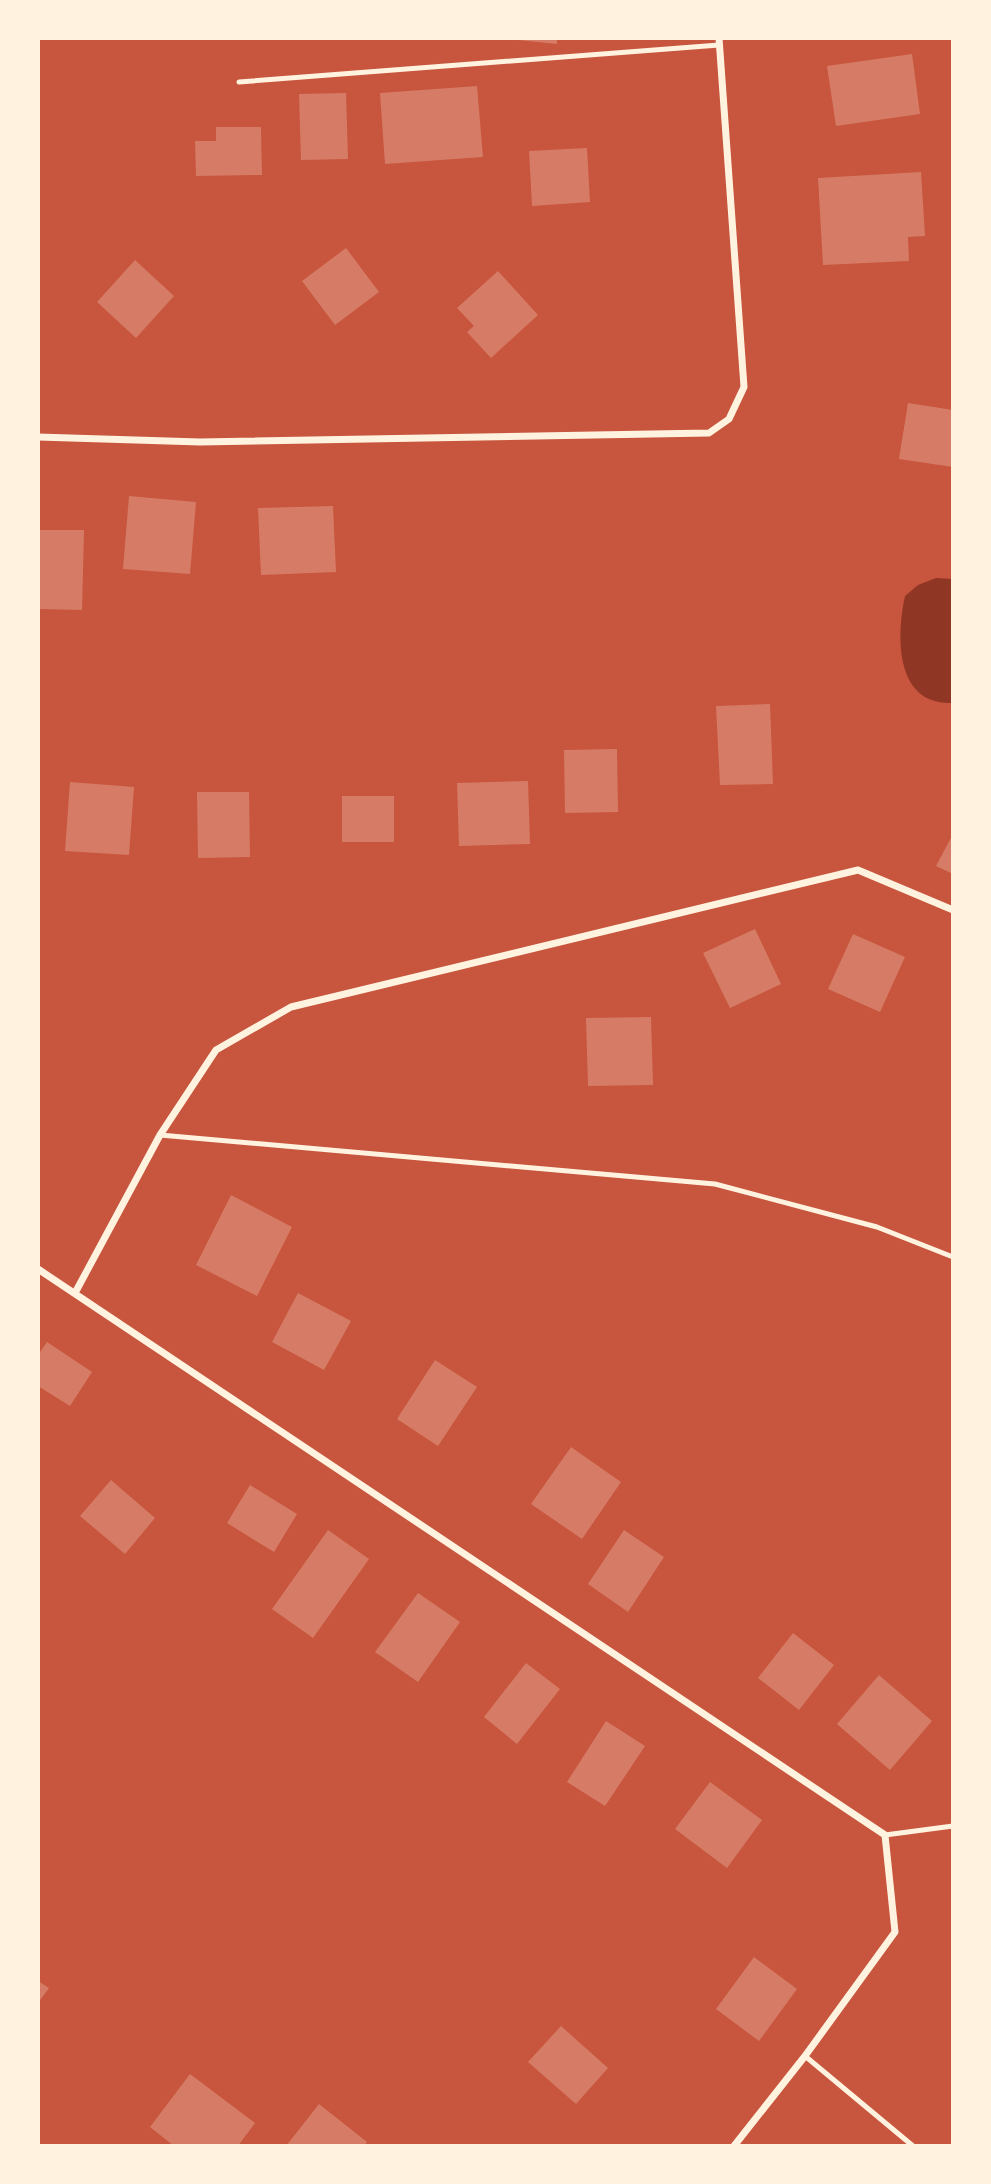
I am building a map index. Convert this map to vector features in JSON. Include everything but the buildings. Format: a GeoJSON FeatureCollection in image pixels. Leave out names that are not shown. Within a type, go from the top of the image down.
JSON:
{"type":"FeatureCollection","features":[{"type":"Feature","properties":{"kind":"street"},"geometry":{"type":"LineString","coordinates":[[38,437],[200,442],[709,433],[730,419],[744,387],[719,42]]}},
{"type":"Feature","properties":{"kind":"street"},"geometry":{"type":"LineString","coordinates":[[75,1293],[160,1135],[216,1050],[291,1007],[858,870],[953,910]]}},
{"type":"Feature","properties":{"kind":"street"},"geometry":{"type":"LineString","coordinates":[[38,1269],[885,1835],[895,1932],[805,2056],[734,2146]]}},
{"type":"Feature","properties":{"kind":"lane"},"geometry":{"type":"LineString","coordinates":[[239,82],[719,42]]}},
{"type":"Feature","properties":{"kind":"lane"},"geometry":{"type":"LineString","coordinates":[[160,1135],[715,1184],[877,1227],[953,1258]]}},
{"type":"Feature","properties":{"kind":"lane"},"geometry":{"type":"LineString","coordinates":[[885,1835],[953,1826]]}},
{"type":"Feature","properties":{"kind":"lane"},"geometry":{"type":"LineString","coordinates":[[805,2056],[913,2146]]}},
{"type":"Feature","properties":{"kind":"shaded area"},"geometry":{"type":"Polygon","coordinates":[[[936,578],[952,579],[952,703],[933,701],[919,693],[904,666],[901,648],[905,596],[918,585],[936,578]]]}}]}
